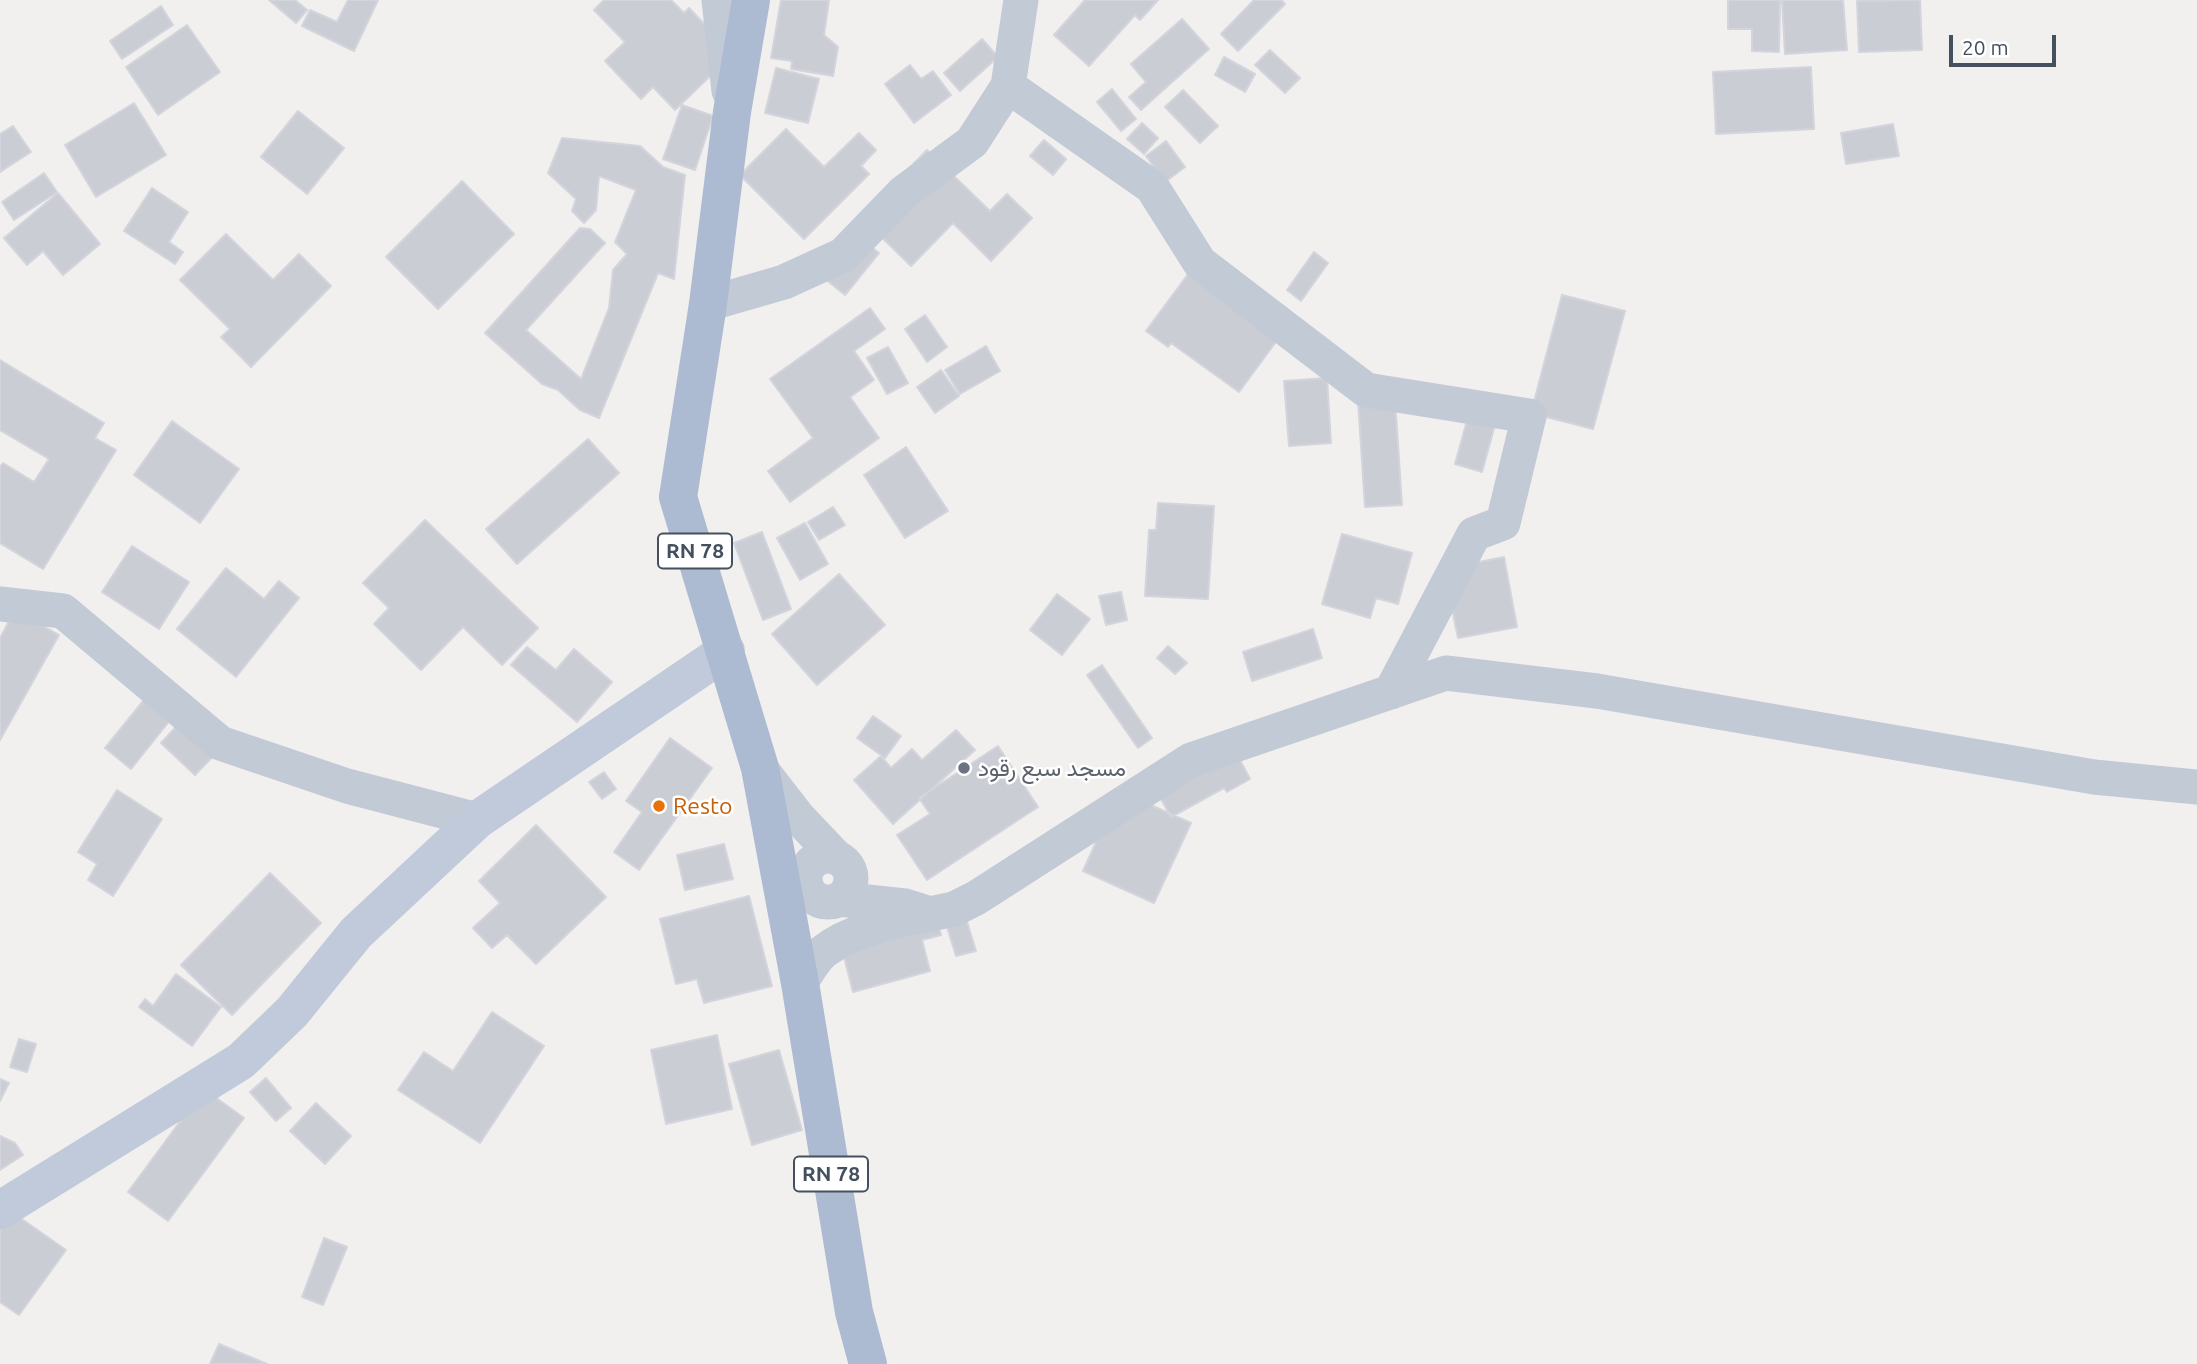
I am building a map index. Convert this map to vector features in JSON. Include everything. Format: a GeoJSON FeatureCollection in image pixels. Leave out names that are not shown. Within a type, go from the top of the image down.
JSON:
{"type":"FeatureCollection","features":[{"type":"Feature","properties":{"kind":"main road"},"geometry":{"type":"LineString","coordinates":[[732,112],[738,0]]}},
{"type":"Feature","properties":{"kind":"main road","name":"RN 78"},"geometry":{"type":"LineString","coordinates":[[751,0],[732,112],[708,304],[678,497],[760,768],[800,983],[854,1312],[868,1364]]}},
{"type":"Feature","properties":{"kind":"main road"},"geometry":{"type":"LineString","coordinates":[[0,1210],[241,1061],[292,1012],[356,933],[477,820],[726,651]]}},
{"type":"Feature","properties":{"kind":"street"},"geometry":{"type":"LineString","coordinates":[[719,0],[732,112]]}},
{"type":"Feature","properties":{"kind":"street"},"geometry":{"type":"LineString","coordinates":[[708,304],[784,282],[843,255],[904,192],[972,142],[1008,86],[1021,0]]}},
{"type":"Feature","properties":{"kind":"street"},"geometry":{"type":"LineString","coordinates":[[1008,86],[1152,187],[1200,263],[1366,390],[1529,416],[1503,523],[1474,534],[1391,692]]}},
{"type":"Feature","properties":{"kind":"street"},"geometry":{"type":"LineString","coordinates":[[0,604],[63,611],[220,743],[347,786],[477,820]]}},
{"type":"Feature","properties":{"kind":"street"},"geometry":{"type":"LineString","coordinates":[[760,768],[798,817],[840,883],[917,910],[954,909],[976,898],[1191,760],[1446,673],[1597,691],[2094,777],[2197,787]]}},
{"type":"Feature","properties":{"kind":"street"},"geometry":{"type":"LineString","coordinates":[[760,768],[806,879],[807,872],[816,859],[830,856],[840,883],[813,939],[800,983]]}},
{"type":"Feature","properties":{"kind":"street"},"geometry":{"type":"LineString","coordinates":[[800,983],[822,953],[853,935],[917,910]]}},
{"type":"Feature","properties":{"kind":"building"},"geometry":{"type":"Polygon","coordinates":[[[269,0],[295,0],[307,10],[296,23],[269,0]]]}},
{"type":"Feature","properties":{"kind":"building"},"geometry":{"type":"Polygon","coordinates":[[[348,0],[378,0],[354,51],[302,26],[310,10],[337,22],[348,0]]]}},
{"type":"Feature","properties":{"kind":"building"},"geometry":{"type":"Polygon","coordinates":[[[604,0],[671,0],[684,13],[689,8],[733,54],[675,110],[653,87],[641,99],[605,61],[625,42],[594,10],[604,0]]]}},
{"type":"Feature","properties":{"kind":"building"},"geometry":{"type":"Polygon","coordinates":[[[781,0],[829,0],[824,35],[838,47],[833,76],[791,69],[792,61],[771,58],[781,0]]]}},
{"type":"Feature","properties":{"kind":"building"},"geometry":{"type":"Polygon","coordinates":[[[1085,0],[1158,0],[1140,20],[1135,15],[1089,66],[1054,35],[1085,0]]]}},
{"type":"Feature","properties":{"kind":"building"},"geometry":{"type":"Polygon","coordinates":[[[1254,0],[1281,0],[1285,4],[1238,51],[1221,34],[1254,0]]]}},
{"type":"Feature","properties":{"kind":"building"},"geometry":{"type":"Polygon","coordinates":[[[1728,0],[1780,0],[1779,52],[1752,51],[1752,29],[1728,29],[1728,0]]]}},
{"type":"Feature","properties":{"kind":"building"},"geometry":{"type":"Polygon","coordinates":[[[1782,0],[1843,0],[1847,50],[1785,54],[1782,0]]]}},
{"type":"Feature","properties":{"kind":"building"},"geometry":{"type":"Polygon","coordinates":[[[1920,0],[1922,50],[1859,52],[1857,1],[1920,0]]]}},
{"type":"Feature","properties":{"kind":"building"},"geometry":{"type":"Polygon","coordinates":[[[161,6],[173,25],[122,59],[110,41],[161,6]]]}},
{"type":"Feature","properties":{"kind":"building"},"geometry":{"type":"Polygon","coordinates":[[[1182,19],[1209,49],[1141,110],[1129,97],[1146,82],[1131,64],[1182,19]]]}},
{"type":"Feature","properties":{"kind":"building"},"geometry":{"type":"Polygon","coordinates":[[[187,25],[220,72],[158,115],[126,67],[187,25]]]}},
{"type":"Feature","properties":{"kind":"building"},"geometry":{"type":"Polygon","coordinates":[[[982,39],[998,57],[960,91],[944,73],[982,39]]]}},
{"type":"Feature","properties":{"kind":"building"},"geometry":{"type":"Polygon","coordinates":[[[1270,50],[1300,78],[1285,93],[1255,65],[1270,50]]]}},
{"type":"Feature","properties":{"kind":"building"},"geometry":{"type":"Polygon","coordinates":[[[1224,57],[1255,74],[1245,92],[1215,75],[1224,57]]]}},
{"type":"Feature","properties":{"kind":"building"},"geometry":{"type":"Polygon","coordinates":[[[910,65],[921,79],[933,71],[951,95],[914,123],[885,84],[910,65]]]}},
{"type":"Feature","properties":{"kind":"building"},"geometry":{"type":"Polygon","coordinates":[[[1811,67],[1814,129],[1716,134],[1713,72],[1811,67]]]}},
{"type":"Feature","properties":{"kind":"building"},"geometry":{"type":"Polygon","coordinates":[[[776,68],[819,79],[808,123],[765,113],[776,68]]]}},
{"type":"Feature","properties":{"kind":"building"},"geometry":{"type":"Polygon","coordinates":[[[1112,89],[1136,119],[1121,131],[1097,102],[1112,89]]]}},
{"type":"Feature","properties":{"kind":"building"},"geometry":{"type":"Polygon","coordinates":[[[1183,90],[1218,126],[1200,143],[1165,107],[1183,90]]]}},
{"type":"Feature","properties":{"kind":"building"},"geometry":{"type":"Polygon","coordinates":[[[134,103],[166,155],[96,197],[65,145],[134,103]]]}},
{"type":"Feature","properties":{"kind":"building"},"geometry":{"type":"Polygon","coordinates":[[[682,105],[713,116],[695,170],[663,159],[682,105]]]}},
{"type":"Feature","properties":{"kind":"building"},"geometry":{"type":"Polygon","coordinates":[[[298,111],[344,148],[307,194],[261,157],[298,111]]]}},
{"type":"Feature","properties":{"kind":"building"},"geometry":{"type":"Polygon","coordinates":[[[1142,123],[1158,138],[1144,154],[1127,139],[1142,123]]]}},
{"type":"Feature","properties":{"kind":"building"},"geometry":{"type":"Polygon","coordinates":[[[1893,124],[1899,156],[1846,164],[1841,133],[1893,124]]]}},
{"type":"Feature","properties":{"kind":"building"},"geometry":{"type":"Polygon","coordinates":[[[13,126],[31,152],[0,172],[0,134],[13,126]]]}},
{"type":"Feature","properties":{"kind":"building"},"geometry":{"type":"Polygon","coordinates":[[[786,129],[824,167],[859,133],[876,150],[861,166],[869,174],[804,239],[740,175],[786,129]]]}},
{"type":"Feature","properties":{"kind":"building"},"geometry":{"type":"Polygon","coordinates":[[[562,138],[640,146],[663,167],[685,175],[674,279],[658,273],[599,418],[580,410],[558,390],[542,384],[485,333],[580,228],[590,229],[605,243],[526,330],[581,379],[609,308],[613,270],[627,254],[615,242],[636,190],[599,176],[596,210],[584,223],[572,211],[576,199],[548,173],[562,138]]]}},
{"type":"Feature","properties":{"kind":"building"},"geometry":{"type":"Polygon","coordinates":[[[1044,140],[1066,159],[1053,175],[1030,156],[1044,140]]]}},
{"type":"Feature","properties":{"kind":"building"},"geometry":{"type":"Polygon","coordinates":[[[1166,141],[1185,167],[1165,182],[1146,156],[1166,141]]]}},
{"type":"Feature","properties":{"kind":"building"},"geometry":{"type":"Polygon","coordinates":[[[927,150],[990,211],[1007,194],[1032,218],[991,261],[953,223],[911,266],[871,227],[889,189],[927,150]]]}},
{"type":"Feature","properties":{"kind":"building"},"geometry":{"type":"Polygon","coordinates":[[[44,173],[57,192],[14,220],[2,202],[44,173]]]}},
{"type":"Feature","properties":{"kind":"building"},"geometry":{"type":"Polygon","coordinates":[[[462,181],[514,234],[438,309],[386,257],[462,181]]]}},
{"type":"Feature","properties":{"kind":"building"},"geometry":{"type":"Polygon","coordinates":[[[152,188],[188,212],[169,242],[183,252],[175,264],[124,231],[152,188]]]}},
{"type":"Feature","properties":{"kind":"building"},"geometry":{"type":"Polygon","coordinates":[[[58,193],[100,244],[63,275],[43,251],[27,265],[4,238],[58,193]]]}},
{"type":"Feature","properties":{"kind":"building"},"geometry":{"type":"Polygon","coordinates":[[[853,233],[879,253],[845,295],[819,274],[853,233]]]}},
{"type":"Feature","properties":{"kind":"building"},"geometry":{"type":"Polygon","coordinates":[[[226,234],[273,280],[299,254],[331,286],[251,367],[221,337],[230,329],[180,280],[226,234]]]}},
{"type":"Feature","properties":{"kind":"building"},"geometry":{"type":"Polygon","coordinates":[[[1314,252],[1328,263],[1301,301],[1287,290],[1314,252]]]}},
{"type":"Feature","properties":{"kind":"building"},"geometry":{"type":"Polygon","coordinates":[[[1194,266],[1284,331],[1239,392],[1171,343],[1168,347],[1146,331],[1194,266]]]}},
{"type":"Feature","properties":{"kind":"building"},"geometry":{"type":"Polygon","coordinates":[[[1562,295],[1625,311],[1593,429],[1531,413],[1562,295]]]}},
{"type":"Feature","properties":{"kind":"building"},"geometry":{"type":"Polygon","coordinates":[[[870,308],[885,329],[854,351],[874,380],[850,397],[879,438],[790,502],[768,471],[813,438],[770,379],[870,308]]]}},
{"type":"Feature","properties":{"kind":"building"},"geometry":{"type":"Polygon","coordinates":[[[925,315],[947,347],[927,362],[905,329],[925,315]]]}},
{"type":"Feature","properties":{"kind":"building"},"geometry":{"type":"Polygon","coordinates":[[[986,346],[1000,371],[960,394],[945,370],[986,346]]]}},
{"type":"Feature","properties":{"kind":"building"},"geometry":{"type":"Polygon","coordinates":[[[888,347],[908,383],[887,394],[867,358],[888,347]]]}},
{"type":"Feature","properties":{"kind":"building"},"geometry":{"type":"Polygon","coordinates":[[[0,360],[104,423],[95,438],[116,450],[43,569],[0,543],[0,467],[3,463],[34,482],[49,459],[0,430],[0,360]]]}},
{"type":"Feature","properties":{"kind":"building"},"geometry":{"type":"Polygon","coordinates":[[[941,370],[959,396],[935,413],[917,387],[941,370]]]}},
{"type":"Feature","properties":{"kind":"building"},"geometry":{"type":"Polygon","coordinates":[[[1327,378],[1331,443],[1289,446],[1284,381],[1327,378]]]}},
{"type":"Feature","properties":{"kind":"building"},"geometry":{"type":"Polygon","coordinates":[[[1394,384],[1402,505],[1365,507],[1357,386],[1394,384]]]}},
{"type":"Feature","properties":{"kind":"building"},"geometry":{"type":"Polygon","coordinates":[[[1474,395],[1501,403],[1482,472],[1455,464],[1474,395]]]}},
{"type":"Feature","properties":{"kind":"building"},"geometry":{"type":"Polygon","coordinates":[[[172,421],[239,469],[200,523],[134,475],[172,421]]]}},
{"type":"Feature","properties":{"kind":"building"},"geometry":{"type":"Polygon","coordinates":[[[588,439],[619,473],[517,564],[486,529],[588,439]]]}},
{"type":"Feature","properties":{"kind":"building"},"geometry":{"type":"Polygon","coordinates":[[[906,447],[948,511],[905,538],[864,475],[906,447]]]}},
{"type":"Feature","properties":{"kind":"building"},"geometry":{"type":"Polygon","coordinates":[[[1158,503],[1214,506],[1208,599],[1145,596],[1149,530],[1156,530],[1158,503]]]}},
{"type":"Feature","properties":{"kind":"building"},"geometry":{"type":"Polygon","coordinates":[[[833,507],[845,525],[819,540],[808,522],[833,507]]]}},
{"type":"Feature","properties":{"kind":"building"},"geometry":{"type":"Polygon","coordinates":[[[425,520],[538,628],[502,665],[463,627],[421,670],[374,624],[389,608],[363,583],[425,520]]]}},
{"type":"Feature","properties":{"kind":"building"},"geometry":{"type":"Polygon","coordinates":[[[805,523],[828,564],[800,580],[777,538],[805,523]]]}},
{"type":"Feature","properties":{"kind":"building"},"geometry":{"type":"Polygon","coordinates":[[[762,532],[791,609],[763,620],[734,543],[762,532]]]}},
{"type":"Feature","properties":{"kind":"building"},"geometry":{"type":"Polygon","coordinates":[[[1342,534],[1412,553],[1398,604],[1376,598],[1370,618],[1322,604],[1342,534]]]}},
{"type":"Feature","properties":{"kind":"building"},"geometry":{"type":"Polygon","coordinates":[[[132,546],[189,582],[159,629],[102,592],[132,546]]]}},
{"type":"Feature","properties":{"kind":"building"},"geometry":{"type":"Polygon","coordinates":[[[1504,557],[1517,627],[1458,638],[1444,569],[1504,557]]]}},
{"type":"Feature","properties":{"kind":"building"},"geometry":{"type":"Polygon","coordinates":[[[226,568],[264,599],[279,581],[299,598],[236,677],[177,629],[226,568]]]}},
{"type":"Feature","properties":{"kind":"building"},"geometry":{"type":"Polygon","coordinates":[[[839,574],[885,625],[817,685],[772,634],[839,574]]]}},
{"type":"Feature","properties":{"kind":"building"},"geometry":{"type":"Polygon","coordinates":[[[1121,592],[1127,620],[1106,625],[1099,596],[1121,592]]]}},
{"type":"Feature","properties":{"kind":"building"},"geometry":{"type":"Polygon","coordinates":[[[1057,594],[1090,619],[1062,655],[1030,630],[1057,594]]]}},
{"type":"Feature","properties":{"kind":"building"},"geometry":{"type":"Polygon","coordinates":[[[15,610],[59,635],[0,740],[0,638],[15,610]]]}},
{"type":"Feature","properties":{"kind":"building"},"geometry":{"type":"Polygon","coordinates":[[[1313,629],[1322,658],[1252,681],[1243,652],[1313,629]]]}},
{"type":"Feature","properties":{"kind":"building"},"geometry":{"type":"Polygon","coordinates":[[[1168,646],[1187,663],[1175,674],[1157,658],[1168,646]]]}},
{"type":"Feature","properties":{"kind":"building"},"geometry":{"type":"Polygon","coordinates":[[[527,647],[556,670],[574,649],[612,682],[577,722],[511,665],[527,647]]]}},
{"type":"Feature","properties":{"kind":"building"},"geometry":{"type":"Polygon","coordinates":[[[1102,665],[1152,738],[1138,748],[1087,675],[1102,665]]]}},
{"type":"Feature","properties":{"kind":"building"},"geometry":{"type":"Polygon","coordinates":[[[161,679],[187,699],[131,769],[105,748],[161,679]]]}},
{"type":"Feature","properties":{"kind":"building"},"geometry":{"type":"Polygon","coordinates":[[[187,715],[222,747],[195,775],[161,743],[187,715]]]}},
{"type":"Feature","properties":{"kind":"building"},"geometry":{"type":"Polygon","coordinates":[[[873,716],[901,736],[885,758],[857,738],[873,716]]]}},
{"type":"Feature","properties":{"kind":"building"},"geometry":{"type":"Polygon","coordinates":[[[956,730],[975,750],[893,824],[854,780],[881,756],[891,768],[912,749],[922,760],[956,730]]]}},
{"type":"Feature","properties":{"kind":"building","name":"Resto"},"geometry":{"type":"Polygon","coordinates":[[[670,738],[712,768],[639,870],[614,852],[642,812],[626,801],[670,738]]]}},
{"type":"Feature","properties":{"kind":"building"},"geometry":{"type":"Polygon","coordinates":[[[998,746],[1038,807],[927,880],[897,835],[930,814],[919,798],[998,746]]]}},
{"type":"Feature","properties":{"kind":"building"},"geometry":{"type":"Polygon","coordinates":[[[1233,747],[1250,779],[1227,792],[1224,788],[1171,817],[1156,790],[1233,747]]]}},
{"type":"Feature","properties":{"kind":"building"},"geometry":{"type":"Polygon","coordinates":[[[604,772],[616,789],[602,799],[589,782],[604,772]]]}},
{"type":"Feature","properties":{"kind":"building"},"geometry":{"type":"Polygon","coordinates":[[[117,790],[162,819],[113,896],[88,880],[97,864],[78,852],[117,790]]]}},
{"type":"Feature","properties":{"kind":"building"},"geometry":{"type":"Polygon","coordinates":[[[1119,791],[1191,823],[1154,903],[1083,871],[1119,791]]]}},
{"type":"Feature","properties":{"kind":"building"},"geometry":{"type":"Polygon","coordinates":[[[536,825],[606,897],[536,964],[507,935],[492,948],[473,928],[500,903],[479,881],[536,825]]]}},
{"type":"Feature","properties":{"kind":"building"},"geometry":{"type":"Polygon","coordinates":[[[724,844],[733,879],[685,890],[677,855],[724,844]]]}},
{"type":"Feature","properties":{"kind":"building"},"geometry":{"type":"Polygon","coordinates":[[[270,873],[321,923],[232,1015],[181,965],[270,873]]]}},
{"type":"Feature","properties":{"kind":"building"},"geometry":{"type":"Polygon","coordinates":[[[749,896],[772,986],[704,1003],[697,979],[676,984],[660,919],[749,896]]]}},
{"type":"Feature","properties":{"kind":"building"},"geometry":{"type":"Polygon","coordinates":[[[964,912],[976,951],[956,956],[944,917],[964,912]]]}},
{"type":"Feature","properties":{"kind":"building"},"geometry":{"type":"Polygon","coordinates":[[[936,916],[941,935],[922,940],[930,971],[853,992],[840,941],[936,916]]]}},
{"type":"Feature","properties":{"kind":"building"},"geometry":{"type":"Polygon","coordinates":[[[176,974],[221,1007],[192,1046],[139,1007],[145,999],[153,1006],[176,974]]]}},
{"type":"Feature","properties":{"kind":"building"},"geometry":{"type":"Polygon","coordinates":[[[492,1012],[544,1046],[480,1143],[398,1090],[424,1052],[453,1071],[492,1012]]]}},
{"type":"Feature","properties":{"kind":"building"},"geometry":{"type":"Polygon","coordinates":[[[717,1035],[732,1109],[666,1124],[651,1050],[717,1035]]]}},
{"type":"Feature","properties":{"kind":"building"},"geometry":{"type":"Polygon","coordinates":[[[19,1039],[36,1044],[27,1072],[10,1067],[19,1039]]]}},
{"type":"Feature","properties":{"kind":"building"},"geometry":{"type":"Polygon","coordinates":[[[779,1050],[802,1130],[752,1145],[729,1064],[779,1050]]]}},
{"type":"Feature","properties":{"kind":"building"},"geometry":{"type":"Polygon","coordinates":[[[266,1078],[291,1108],[276,1121],[250,1092],[266,1078]]]}},
{"type":"Feature","properties":{"kind":"building"},"geometry":{"type":"Polygon","coordinates":[[[0,1079],[9,1083],[0,1101],[0,1079]]]}},
{"type":"Feature","properties":{"kind":"building"},"geometry":{"type":"Polygon","coordinates":[[[204,1089],[244,1118],[168,1221],[128,1192],[204,1089]]]}},
{"type":"Feature","properties":{"kind":"building"},"geometry":{"type":"Polygon","coordinates":[[[316,1103],[351,1136],[325,1164],[290,1131],[316,1103]]]}},
{"type":"Feature","properties":{"kind":"building"},"geometry":{"type":"Polygon","coordinates":[[[0,1136],[15,1143],[23,1155],[0,1170],[0,1136]]]}},
{"type":"Feature","properties":{"kind":"building"},"geometry":{"type":"Polygon","coordinates":[[[9,1210],[66,1250],[19,1315],[0,1302],[0,1223],[9,1210]]]}},
{"type":"Feature","properties":{"kind":"building"},"geometry":{"type":"Polygon","coordinates":[[[324,1238],[347,1247],[323,1305],[302,1297],[324,1238]]]}},
{"type":"Feature","properties":{"kind":"building"},"geometry":{"type":"Polygon","coordinates":[[[219,1344],[267,1364],[210,1364],[219,1344]]]}},
{"type":"Feature","properties":{"kind":"place","name":"مسجد سبع رقود"},"geometry":{"type":"Point","coordinates":[964,768]}},
{"type":"Feature","properties":{"kind":"place","name":"Resto"},"geometry":{"type":"Point","coordinates":[659,806]}}]}
